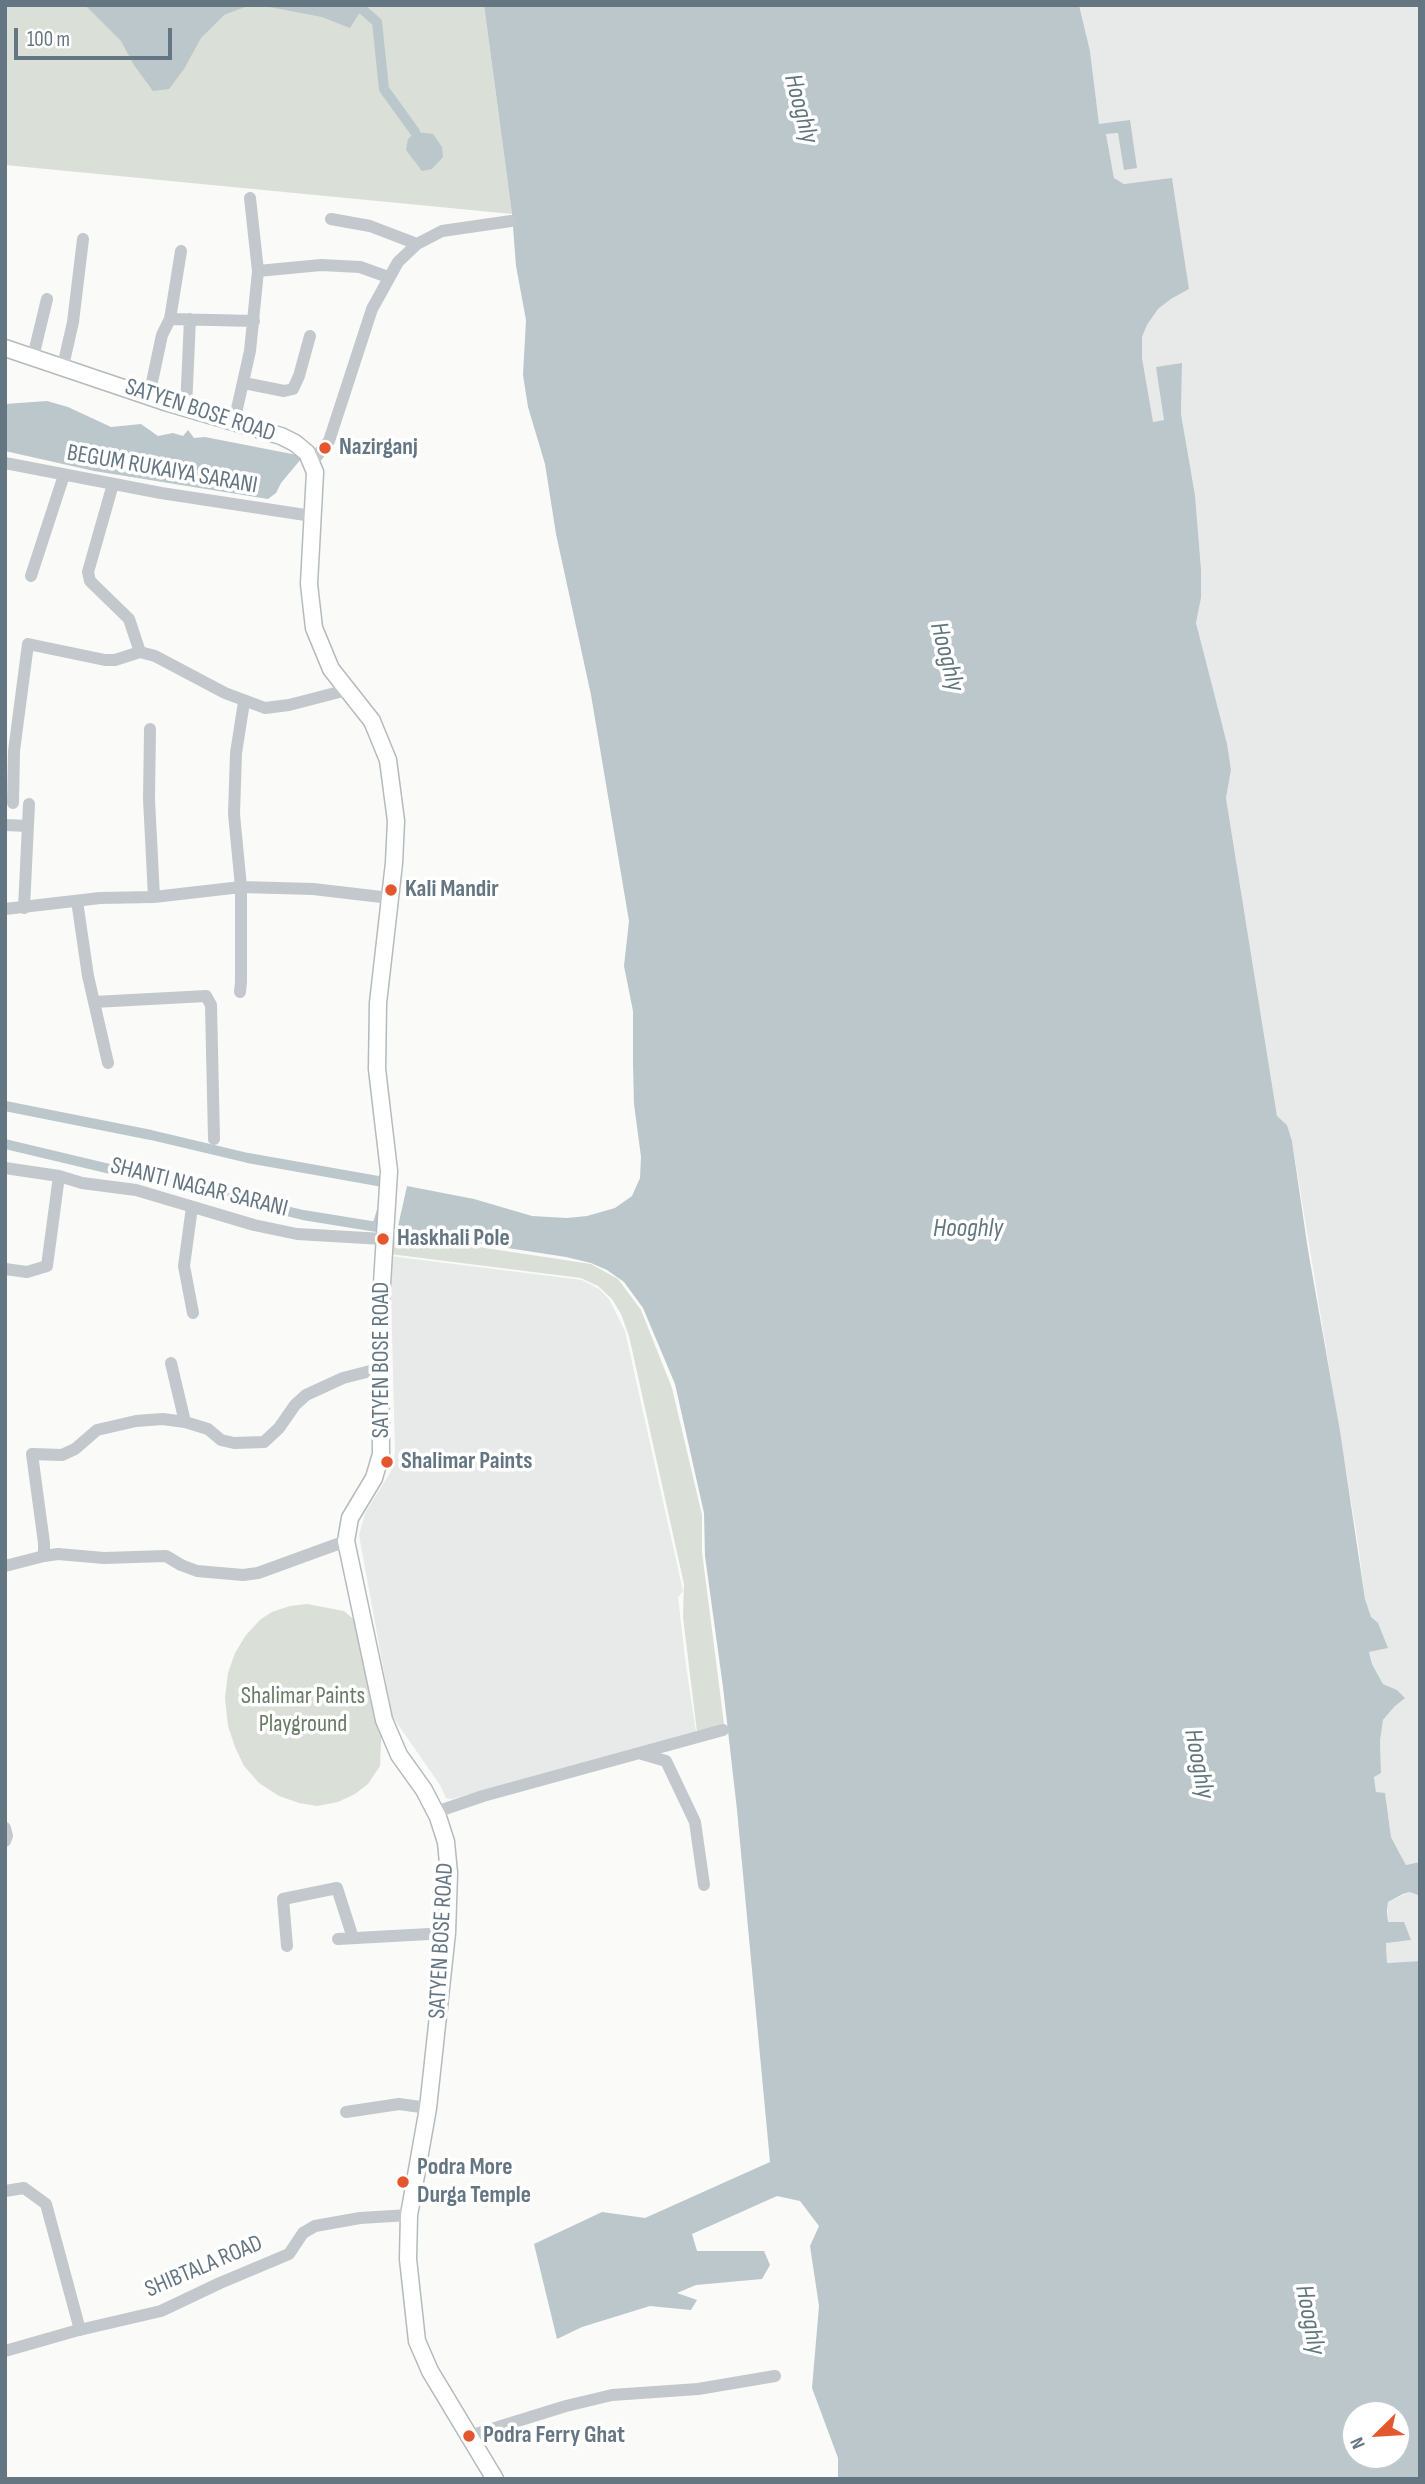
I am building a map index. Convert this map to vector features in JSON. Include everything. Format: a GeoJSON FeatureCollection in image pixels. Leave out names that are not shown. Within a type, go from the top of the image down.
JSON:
{"type":"FeatureCollection","features":[{"type":"Feature","properties":{"kind":"main road","name":"SATYEN BOSE ROAD"},"geometry":{"type":"LineString","coordinates":[[5,348],[186,408],[281,436],[307,453],[315,472],[309,584],[314,628],[331,669],[372,721],[388,760],[396,821],[378,1003],[377,1057],[389,1171],[380,1317],[381,1454],[374,1478],[350,1518],[346,1541],[387,1730],[398,1755],[424,1790],[436,1812],[446,1842],[449,1873],[447,1933],[428,2108],[410,2215],[408,2259],[417,2341],[430,2371],[495,2479]]}},
{"type":"Feature","properties":{"kind":"street"},"geometry":{"type":"LineString","coordinates":[[234,422],[250,351],[258,271],[250,198]]}},
{"type":"Feature","properties":{"kind":"street"},"geometry":{"type":"LineString","coordinates":[[331,219],[370,226],[417,244]]}},
{"type":"Feature","properties":{"kind":"street"},"geometry":{"type":"LineString","coordinates":[[312,462],[329,441],[372,309],[388,278],[405,254],[417,244],[442,231],[511,221]]}},
{"type":"Feature","properties":{"kind":"street"},"geometry":{"type":"LineString","coordinates":[[63,366],[73,322],[83,239]]}},
{"type":"Feature","properties":{"kind":"street"},"geometry":{"type":"LineString","coordinates":[[149,396],[162,335],[170,319],[181,251]]}},
{"type":"Feature","properties":{"kind":"street"},"geometry":{"type":"LineString","coordinates":[[258,271],[321,265],[360,267],[388,278]]}},
{"type":"Feature","properties":{"kind":"street"},"geometry":{"type":"LineString","coordinates":[[33,357],[47,299]]}},
{"type":"Feature","properties":{"kind":"street"},"geometry":{"type":"LineString","coordinates":[[170,319],[254,320]]}},
{"type":"Feature","properties":{"kind":"street"},"geometry":{"type":"LineString","coordinates":[[186,408],[190,319]]}},
{"type":"Feature","properties":{"kind":"street"},"geometry":{"type":"LineString","coordinates":[[243,383],[275,390],[293,389],[310,336]]}},
{"type":"Feature","properties":{"kind":"street","name":"BEGUM RUKAIYA SARANI"},"geometry":{"type":"LineString","coordinates":[[5,463],[113,484],[312,516]]}},
{"type":"Feature","properties":{"kind":"street"},"geometry":{"type":"LineString","coordinates":[[32,576],[64,475]]}},
{"type":"Feature","properties":{"kind":"street"},"geometry":{"type":"LineString","coordinates":[[113,484],[88,572],[90,581],[130,619],[140,652]]}},
{"type":"Feature","properties":{"kind":"street"},"geometry":{"type":"LineString","coordinates":[[13,803],[10,750],[28,644],[106,660],[140,652],[155,656],[244,702],[265,708],[289,705],[347,690]]}},
{"type":"Feature","properties":{"kind":"street"},"geometry":{"type":"LineString","coordinates":[[240,992],[241,887],[234,814],[236,753],[244,702]]}},
{"type":"Feature","properties":{"kind":"street"},"geometry":{"type":"LineString","coordinates":[[150,729],[149,799],[154,897]]}},
{"type":"Feature","properties":{"kind":"street"},"geometry":{"type":"LineString","coordinates":[[24,908],[29,804]]}},
{"type":"Feature","properties":{"kind":"street"},"geometry":{"type":"LineString","coordinates":[[5,825],[28,826]]}},
{"type":"Feature","properties":{"kind":"street"},"geometry":{"type":"LineString","coordinates":[[5,909],[241,887],[313,889],[390,898]]}},
{"type":"Feature","properties":{"kind":"street"},"geometry":{"type":"LineString","coordinates":[[77,901],[93,1002],[108,1063]]}},
{"type":"Feature","properties":{"kind":"street"},"geometry":{"type":"LineString","coordinates":[[93,1002],[206,996],[211,1005],[214,1139]]}},
{"type":"Feature","properties":{"kind":"street","name":"SHANTI NAGAR SARANI"},"geometry":{"type":"LineString","coordinates":[[5,1168],[136,1190],[297,1234],[385,1235]]}},
{"type":"Feature","properties":{"kind":"street"},"geometry":{"type":"LineString","coordinates":[[5,1269],[27,1272],[47,1266],[59,1176]]}},
{"type":"Feature","properties":{"kind":"street"},"geometry":{"type":"LineString","coordinates":[[192,1207],[184,1266],[193,1314]]}},
{"type":"Feature","properties":{"kind":"street"},"geometry":{"type":"LineString","coordinates":[[171,1363],[185,1422]]}},
{"type":"Feature","properties":{"kind":"street"},"geometry":{"type":"LineString","coordinates":[[44,1556],[32,1454],[62,1455],[75,1449],[97,1430],[163,1419],[208,1429],[221,1440],[234,1443],[264,1442],[306,1395],[342,1378],[382,1368]]}},
{"type":"Feature","properties":{"kind":"street"},"geometry":{"type":"LineString","coordinates":[[5,1566],[58,1554],[104,1558],[166,1556],[197,1571],[258,1573],[346,1541]]}},
{"type":"Feature","properties":{"kind":"street"},"geometry":{"type":"LineString","coordinates":[[436,1812],[483,1796],[723,1730]]}},
{"type":"Feature","properties":{"kind":"street"},"geometry":{"type":"LineString","coordinates":[[639,1753],[666,1761],[695,1822],[704,1885]]}},
{"type":"Feature","properties":{"kind":"street"},"geometry":{"type":"LineString","coordinates":[[5,1828],[5,1841]]}},
{"type":"Feature","properties":{"kind":"street"},"geometry":{"type":"LineString","coordinates":[[287,1946],[283,1899],[337,1888],[353,1938]]}},
{"type":"Feature","properties":{"kind":"street"},"geometry":{"type":"LineString","coordinates":[[338,1939],[447,1933]]}},
{"type":"Feature","properties":{"kind":"street"},"geometry":{"type":"LineString","coordinates":[[346,2112],[399,2104],[428,2108]]}},
{"type":"Feature","properties":{"kind":"street"},"geometry":{"type":"LineString","coordinates":[[5,2191],[24,2188],[46,2204],[80,2330]]}},
{"type":"Feature","properties":{"kind":"street","name":"SHIBTALA ROAD"},"geometry":{"type":"LineString","coordinates":[[5,2351],[161,2311],[289,2254],[303,2234],[316,2226],[360,2218],[410,2215]]}},
{"type":"Feature","properties":{"kind":"street"},"geometry":{"type":"LineString","coordinates":[[469,2436],[566,2406],[612,2395],[698,2389],[775,2376]]}},
{"type":"Feature","properties":{"kind":"shaded area"},"geometry":{"type":"Polygon","coordinates":[[[1079,5],[1420,5],[1420,1862],[1406,1865],[1391,1837],[1385,1794],[1376,1793],[1374,1776],[1381,1773],[1380,1741],[1383,1720],[1395,1706],[1397,1690],[1383,1684],[1369,1652],[1387,1648],[1371,1618],[1365,1599],[1292,1141],[1287,1125],[1277,1116],[1226,798],[1231,770],[1196,623],[1201,598],[1201,569],[1195,495],[1181,414],[1182,364],[1164,420],[1152,422],[1142,358],[1142,337],[1147,325],[1158,309],[1189,289],[1172,179],[1124,184],[1114,178],[1106,134],[1118,133],[1130,120],[1099,125],[1090,51],[1079,5]]]}},
{"type":"Feature","properties":{"kind":"shaded area"},"geometry":{"type":"Polygon","coordinates":[[[390,1256],[582,1280],[599,1289],[609,1299],[625,1331],[683,1591],[678,1597],[696,1732],[452,1799],[446,1798],[440,1785],[392,1716],[359,1535],[365,1513],[393,1468],[395,1451],[390,1256]]]}},
{"type":"Feature","properties":{"kind":"shaded area"},"geometry":{"type":"Polygon","coordinates":[[[1410,1892],[1420,1896],[1420,1961],[1387,1963],[1386,1942],[1410,1940],[1388,1922],[1388,1902],[1410,1892]]]}},
{"type":"Feature","properties":{"kind":"green space"},"geometry":{"type":"Polygon","coordinates":[[[5,5],[484,5],[512,214],[5,165],[5,5]]]}},
{"type":"Feature","properties":{"kind":"green space"},"geometry":{"type":"Polygon","coordinates":[[[393,1234],[591,1264],[618,1279],[641,1310],[672,1388],[702,1515],[702,1552],[724,1724],[697,1732],[683,1617],[684,1584],[629,1336],[612,1299],[598,1286],[581,1278],[390,1254],[393,1234]]]}},
{"type":"Feature","properties":{"kind":"green space","name":"Shalimar Paints Playground"},"geometry":{"type":"Polygon","coordinates":[[[307,1604],[344,1611],[358,1623],[382,1719],[380,1766],[368,1784],[338,1802],[317,1806],[279,1796],[259,1783],[244,1766],[228,1726],[225,1698],[228,1673],[235,1653],[246,1635],[272,1612],[307,1604]]]}},
{"type":"Feature","properties":{"kind":"water"},"geometry":{"type":"Polygon","coordinates":[[[85,5],[250,5],[224,15],[201,38],[169,89],[153,91],[121,41],[85,5]]]}},
{"type":"Feature","properties":{"kind":"water"},"geometry":{"type":"Polygon","coordinates":[[[259,5],[361,5],[362,9],[350,28],[322,17],[259,5]]]}},
{"type":"Feature","properties":{"kind":"water","name":"Hooghly"},"geometry":{"type":"Polygon","coordinates":[[[484,5],[1079,5],[1090,51],[1099,124],[1130,120],[1137,168],[1124,170],[1118,133],[1106,134],[1114,178],[1124,184],[1172,178],[1189,289],[1158,309],[1147,325],[1142,337],[1142,358],[1153,422],[1164,420],[1156,367],[1182,363],[1181,414],[1195,495],[1201,569],[1201,598],[1196,623],[1227,744],[1231,770],[1226,798],[1277,1116],[1287,1125],[1292,1141],[1365,1599],[1371,1617],[1378,1623],[1388,1648],[1369,1652],[1383,1684],[1397,1690],[1405,1698],[1383,1720],[1380,1741],[1381,1773],[1374,1777],[1376,1792],[1385,1793],[1391,1837],[1400,1854],[1406,1865],[1420,1862],[1420,1896],[1410,1892],[1388,1902],[1388,1922],[1404,1922],[1411,1940],[1386,1943],[1387,1963],[1420,1961],[1420,2479],[838,2479],[838,2458],[812,2388],[819,2306],[810,2246],[819,2226],[800,2201],[777,2196],[692,2234],[697,2251],[764,2251],[770,2265],[762,2279],[696,2285],[677,2293],[697,2300],[691,2310],[650,2306],[582,2327],[557,2339],[534,2244],[602,2212],[645,2218],[770,2162],[737,1810],[705,1556],[704,1513],[675,1384],[643,1308],[624,1282],[607,1270],[566,1257],[397,1231],[407,1186],[474,1199],[532,1216],[567,1218],[587,1216],[615,1208],[632,1196],[640,1178],[641,1157],[634,1104],[633,1011],[624,966],[629,921],[591,695],[556,534],[545,464],[528,407],[523,375],[526,320],[516,266],[512,214],[484,5]]]}},
{"type":"Feature","properties":{"kind":"water"},"geometry":{"type":"Polygon","coordinates":[[[415,132],[433,134],[442,147],[443,157],[432,169],[422,171],[406,150],[408,139],[415,132]]]}},
{"type":"Feature","properties":{"kind":"water"},"geometry":{"type":"Polygon","coordinates":[[[47,401],[68,407],[111,427],[141,424],[158,436],[173,433],[183,436],[188,430],[194,438],[205,437],[297,455],[301,459],[276,493],[268,499],[94,471],[5,451],[5,404],[47,401]]]}},
{"type":"Feature","properties":{"kind":"waterway"},"geometry":{"type":"LineString","coordinates":[[362,9],[377,22],[384,89],[415,132]]}},
{"type":"Feature","properties":{"kind":"waterway"},"geometry":{"type":"LineString","coordinates":[[5,1106],[151,1135],[248,1158],[389,1183],[388,1188]]}},
{"type":"Feature","properties":{"kind":"waterway"},"geometry":{"type":"LineString","coordinates":[[5,1144],[303,1215],[377,1227],[382,1210]]}},
{"type":"Feature","properties":{"kind":"place","name":"Nazirganj"},"geometry":{"type":"Point","coordinates":[325,448]}},
{"type":"Feature","properties":{"kind":"place","name":"Kali Mandir"},"geometry":{"type":"Point","coordinates":[391,890]}},
{"type":"Feature","properties":{"kind":"place","name":"Haskhali Pole"},"geometry":{"type":"Point","coordinates":[383,1239]}},
{"type":"Feature","properties":{"kind":"place","name":"Shalimar Paints"},"geometry":{"type":"Point","coordinates":[387,1462]}},
{"type":"Feature","properties":{"kind":"place","name":"Podra More Durga Temple"},"geometry":{"type":"Point","coordinates":[403,2182]}},
{"type":"Feature","properties":{"kind":"place","name":"Podra Ferry Ghat"},"geometry":{"type":"Point","coordinates":[469,2436]}}]}
